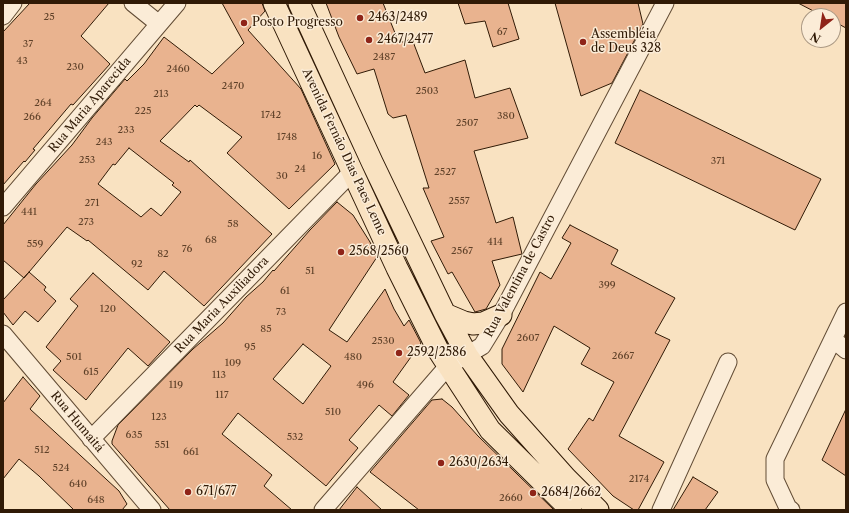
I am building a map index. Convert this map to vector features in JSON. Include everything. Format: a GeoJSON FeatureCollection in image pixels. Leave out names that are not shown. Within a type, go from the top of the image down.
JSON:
{"type":"FeatureCollection","features":[{"type":"Feature","properties":{"kind":"main road","name":"Avenida Fernão Dias Paes Leme"},"geometry":{"type":"LineString","coordinates":[[274,3],[415,306],[448,366],[490,430],[571,510]]}},
{"type":"Feature","properties":{"kind":"main road","name":"Avenida Fernão Dias Paes Leme"},"geometry":{"type":"LineString","coordinates":[[299,3],[444,314],[467,355],[509,414],[566,478],[598,510]]}},
{"type":"Feature","properties":{"kind":"main road"},"geometry":{"type":"LineString","coordinates":[[444,314],[473,324],[483,324],[500,315]]}},
{"type":"Feature","properties":{"kind":"street"},"geometry":{"type":"LineString","coordinates":[[3,16],[14,3]]}},
{"type":"Feature","properties":{"kind":"street"},"geometry":{"type":"LineString","coordinates":[[133,3],[159,24]]}},
{"type":"Feature","properties":{"kind":"street","name":"Rua Maria Aparecida"},"geometry":{"type":"LineString","coordinates":[[3,207],[177,3]]}},
{"type":"Feature","properties":{"kind":"street","name":"Rua Valentina de Castro"},"geometry":{"type":"LineString","coordinates":[[323,510],[448,366],[482,346],[500,315],[663,5]]}},
{"type":"Feature","properties":{"kind":"street","name":"Rua Maria Auxiliadora"},"geometry":{"type":"LineString","coordinates":[[91,439],[353,171]]}},
{"type":"Feature","properties":{"kind":"street"},"geometry":{"type":"LineString","coordinates":[[791,510],[788,508],[774,480],[775,459],[846,312]]}},
{"type":"Feature","properties":{"kind":"street","name":"Rua Humaitá"},"geometry":{"type":"LineString","coordinates":[[3,334],[152,510]]}},
{"type":"Feature","properties":{"kind":"street"},"geometry":{"type":"LineString","coordinates":[[833,339],[846,350]]}},
{"type":"Feature","properties":{"kind":"street"},"geometry":{"type":"LineString","coordinates":[[662,510],[728,362]]}},
{"type":"Feature","properties":{"kind":"building"},"geometry":{"type":"Polygon","coordinates":[[[30,3],[109,3],[81,36],[110,64],[73,105],[71,104],[33,149],[35,150],[25,162],[24,161],[3,185],[3,32],[30,3]]]}},
{"type":"Feature","properties":{"kind":"building"},"geometry":{"type":"Polygon","coordinates":[[[222,3],[262,3],[265,11],[248,30],[301,89],[335,164],[289,209],[227,153],[242,137],[199,105],[197,107],[195,105],[160,141],[189,162],[190,160],[272,234],[204,306],[164,271],[148,290],[88,240],[87,241],[67,227],[24,278],[3,260],[3,225],[36,184],[72,145],[92,118],[125,79],[127,81],[144,64],[164,37],[212,74],[244,43],[222,3]],[[129,148],[115,165],[113,164],[98,184],[141,217],[151,208],[161,216],[181,192],[172,185],[174,183],[129,148]]]}},
{"type":"Feature","properties":{"kind":"building"},"geometry":{"type":"Polygon","coordinates":[[[326,3],[383,3],[399,43],[412,39],[425,73],[465,60],[475,98],[510,88],[528,138],[474,151],[496,223],[513,217],[522,254],[492,261],[500,285],[486,309],[475,312],[452,272],[448,274],[431,241],[444,237],[423,188],[429,188],[406,115],[393,118],[388,114],[374,69],[357,74],[339,37],[326,3]]]}},
{"type":"Feature","properties":{"kind":"building"},"geometry":{"type":"Polygon","coordinates":[[[458,3],[508,3],[519,39],[493,47],[485,21],[465,24],[458,3]]]}},
{"type":"Feature","properties":{"kind":"building"},"geometry":{"type":"Polygon","coordinates":[[[555,3],[638,3],[643,24],[612,83],[581,96],[555,3]]]}},
{"type":"Feature","properties":{"kind":"building"},"geometry":{"type":"Polygon","coordinates":[[[798,3],[846,3],[846,28],[841,25],[841,8],[808,8],[798,3]]]}},
{"type":"Feature","properties":{"kind":"building"},"geometry":{"type":"Polygon","coordinates":[[[640,90],[821,179],[795,230],[615,143],[640,90]]]}},
{"type":"Feature","properties":{"kind":"building"},"geometry":{"type":"Polygon","coordinates":[[[337,202],[353,215],[370,242],[377,257],[329,330],[347,342],[385,289],[404,326],[409,320],[421,343],[393,382],[409,395],[392,416],[379,405],[349,440],[358,448],[326,486],[238,413],[222,434],[272,475],[264,486],[292,510],[170,510],[112,444],[118,425],[193,349],[223,323],[246,297],[263,282],[273,270],[274,271],[337,202]],[[303,344],[273,379],[303,404],[331,366],[303,344]]]}},
{"type":"Feature","properties":{"kind":"building"},"geometry":{"type":"Polygon","coordinates":[[[570,225],[618,250],[611,264],[675,298],[655,333],[670,340],[619,436],[664,462],[638,510],[634,510],[613,496],[568,449],[589,418],[593,421],[614,382],[581,364],[590,348],[554,326],[523,392],[502,364],[502,349],[540,272],[551,279],[571,243],[562,238],[570,225]]]}},
{"type":"Feature","properties":{"kind":"building"},"geometry":{"type":"Polygon","coordinates":[[[29,272],[46,287],[44,290],[56,301],[38,322],[25,311],[13,325],[3,312],[3,300],[29,272]]]}},
{"type":"Feature","properties":{"kind":"building"},"geometry":{"type":"Polygon","coordinates":[[[93,273],[170,342],[148,366],[128,348],[86,400],[53,370],[61,361],[46,347],[78,306],[70,299],[93,273]]]}},
{"type":"Feature","properties":{"kind":"building"},"geometry":{"type":"Polygon","coordinates":[[[23,377],[40,396],[30,409],[119,491],[127,504],[122,510],[74,510],[19,459],[3,479],[3,403],[23,377]]]}},
{"type":"Feature","properties":{"kind":"building"},"geometry":{"type":"Polygon","coordinates":[[[442,399],[452,407],[478,436],[554,510],[419,510],[370,472],[432,400],[442,399]]]}},
{"type":"Feature","properties":{"kind":"building"},"geometry":{"type":"Polygon","coordinates":[[[846,409],[846,476],[822,460],[846,409]]]}},
{"type":"Feature","properties":{"kind":"building"},"geometry":{"type":"Polygon","coordinates":[[[693,477],[718,492],[705,510],[673,510],[693,477]]]}},
{"type":"Feature","properties":{"kind":"building"},"geometry":{"type":"Polygon","coordinates":[[[357,487],[382,510],[339,510],[357,487]]]}},
{"type":"Feature","properties":{"kind":"place","name":"2463/2489"},"geometry":{"type":"Point","coordinates":[360,18]}},
{"type":"Feature","properties":{"kind":"place","name":"Posto Progresso"},"geometry":{"type":"Point","coordinates":[244,23]}},
{"type":"Feature","properties":{"kind":"place","name":"2467/2477"},"geometry":{"type":"Point","coordinates":[369,40]}},
{"type":"Feature","properties":{"kind":"place","name":"Assembléia de Deus 328"},"geometry":{"type":"Point","coordinates":[583,42]}},
{"type":"Feature","properties":{"kind":"place","name":"2568/2560"},"geometry":{"type":"Point","coordinates":[341,252]}},
{"type":"Feature","properties":{"kind":"place","name":"2592/2586"},"geometry":{"type":"Point","coordinates":[399,353]}},
{"type":"Feature","properties":{"kind":"place","name":"2630/2634"},"geometry":{"type":"Point","coordinates":[441,463]}},
{"type":"Feature","properties":{"kind":"place","name":"671/677"},"geometry":{"type":"Point","coordinates":[188,492]}},
{"type":"Feature","properties":{"kind":"place","name":"2684/2662"},"geometry":{"type":"Point","coordinates":[533,493]}}]}
